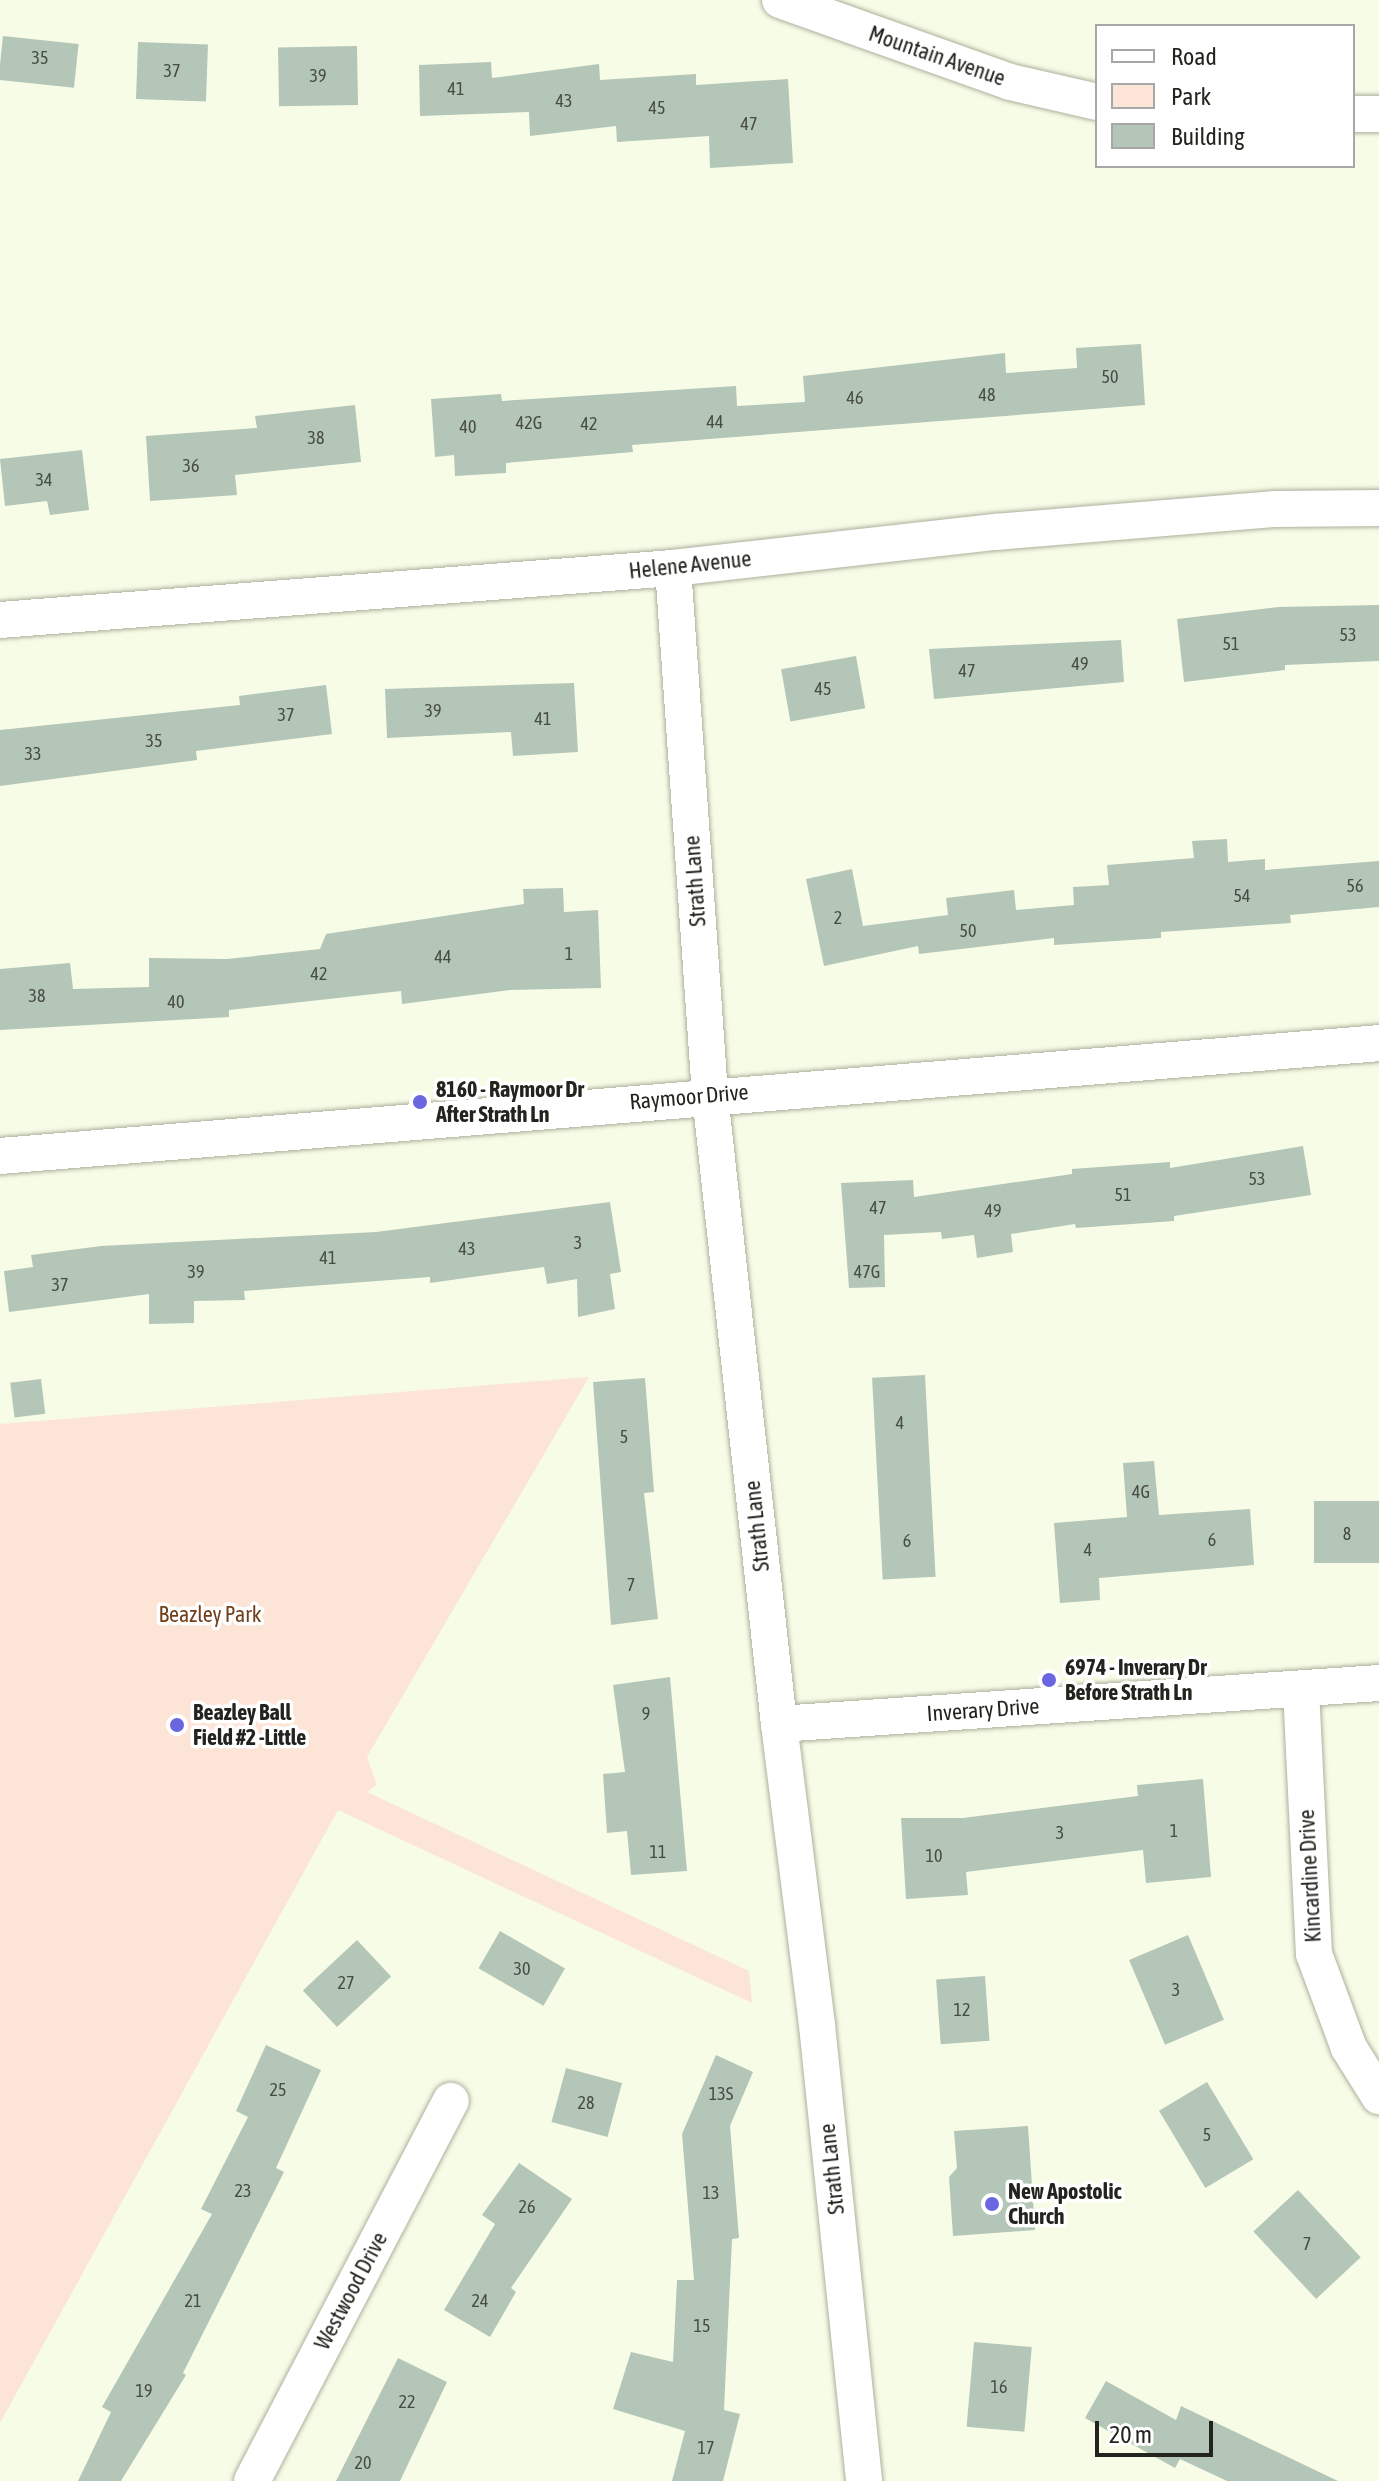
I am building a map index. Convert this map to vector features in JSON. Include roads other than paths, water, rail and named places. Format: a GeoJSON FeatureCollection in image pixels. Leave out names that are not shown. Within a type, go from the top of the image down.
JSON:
{"type":"FeatureCollection","features":[{"type":"Feature","properties":{"kind":"street","name":"Mountain Avenue"},"geometry":{"type":"LineString","coordinates":[[780,0],[1010,82],[1095,102]]}},
{"type":"Feature","properties":{"kind":"street"},"geometry":{"type":"LineString","coordinates":[[1355,114],[1379,114]]}},
{"type":"Feature","properties":{"kind":"street","name":"Helene Avenue"},"geometry":{"type":"LineString","coordinates":[[0,620],[673,568],[995,532],[1276,509],[1379,508]]}},
{"type":"Feature","properties":{"kind":"street","name":"Strath Lane"},"geometry":{"type":"LineString","coordinates":[[673,568],[710,1095],[779,1724],[817,2025],[864,2481]]}},
{"type":"Feature","properties":{"kind":"street","name":"Raymoor Drive"},"geometry":{"type":"LineString","coordinates":[[0,1156],[710,1095],[1379,1043]]}},
{"type":"Feature","properties":{"kind":"street","name":"Inverary Drive"},"geometry":{"type":"LineString","coordinates":[[779,1724],[1379,1683]]}},
{"type":"Feature","properties":{"kind":"street","name":"Kincardine Drive"},"geometry":{"type":"LineString","coordinates":[[1301,1689],[1314,1954],[1349,2048],[1379,2096]]}},
{"type":"Feature","properties":{"kind":"street","name":"Westwood Drive"},"geometry":{"type":"LineString","coordinates":[[252,2481],[451,2101]]}},
{"type":"Feature","properties":{"kind":"place","name":"8160 - Raymoor Dr After Strath Ln"},"geometry":{"type":"Point","coordinates":[420,1102]}},
{"type":"Feature","properties":{"kind":"place","name":"6974 - Inverary Dr Before Strath Ln"},"geometry":{"type":"Point","coordinates":[1049,1680]}},
{"type":"Feature","properties":{"kind":"place","name":"Beazley Ball Field #2 -Little"},"geometry":{"type":"Point","coordinates":[177,1725]}},
{"type":"Feature","properties":{"kind":"place","name":"New Apostolic Church"},"geometry":{"type":"Point","coordinates":[992,2204]}},
{"type":"Feature","properties":{"kind":"park label","name":"Beazley Park"},"geometry":{"type":"Point","coordinates":[210,1615]}}]}
